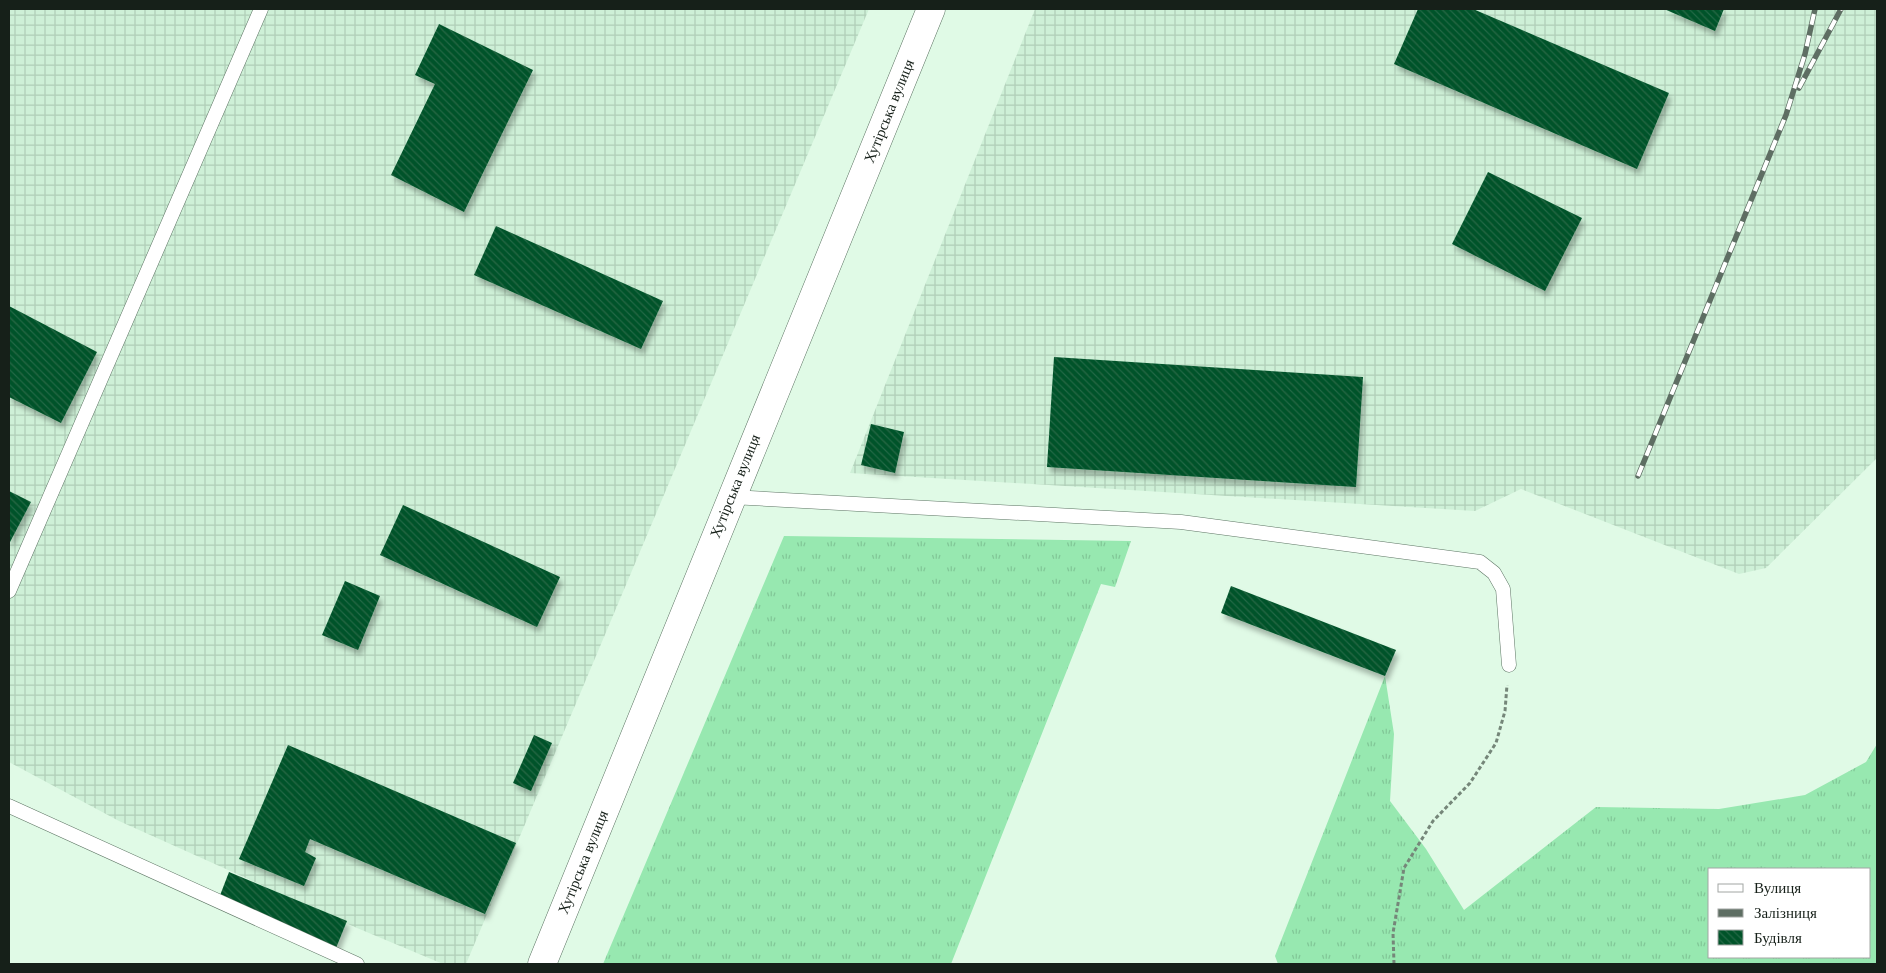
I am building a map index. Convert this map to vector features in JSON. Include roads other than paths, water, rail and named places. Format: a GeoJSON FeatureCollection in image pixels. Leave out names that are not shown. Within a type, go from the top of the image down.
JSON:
{"type":"FeatureCollection","features":[{"type":"Feature","properties":{"kind":"main road","name":"Хутірська вулиця"},"geometry":{"type":"LineString","coordinates":[[542,964],[931,9]]}},
{"type":"Feature","properties":{"kind":"lane"},"geometry":{"type":"LineString","coordinates":[[9,591],[261,9]]}},
{"type":"Feature","properties":{"kind":"lane"},"geometry":{"type":"LineString","coordinates":[[731,497],[1181,522],[1480,562],[1494,573],[1503,589],[1509,665]]}},
{"type":"Feature","properties":{"kind":"lane"},"geometry":{"type":"LineString","coordinates":[[9,806],[357,964]]}},
{"type":"Feature","properties":{"kind":"railway"},"geometry":{"type":"LineString","coordinates":[[1638,476],[1786,115],[1805,54],[1815,9]]}},
{"type":"Feature","properties":{"kind":"railway"},"geometry":{"type":"LineString","coordinates":[[1799,88],[1841,9]]}}]}
